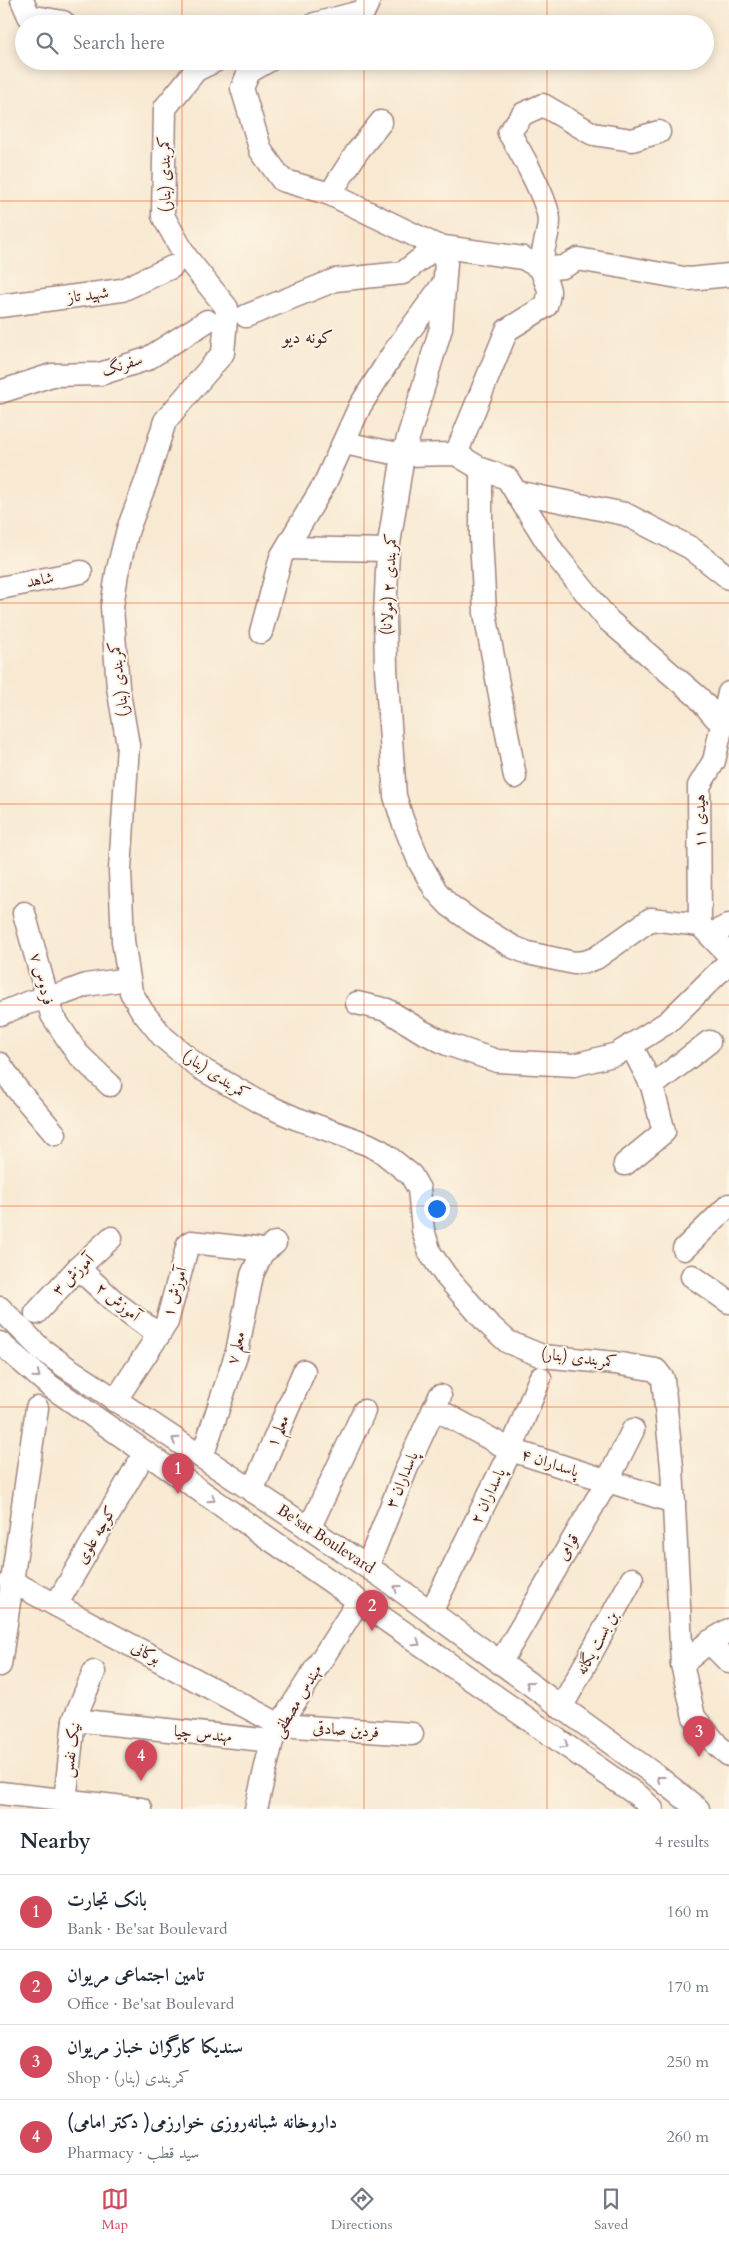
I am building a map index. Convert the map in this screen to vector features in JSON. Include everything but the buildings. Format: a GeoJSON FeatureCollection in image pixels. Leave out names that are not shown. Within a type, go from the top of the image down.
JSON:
{"type":"FeatureCollection","features":[{"type":"Feature","properties":{"kind":"street"},"geometry":{"type":"LineString","coordinates":[[22,0],[29,15]]}},
{"type":"Feature","properties":{"kind":"street"},"geometry":{"type":"LineString","coordinates":[[349,15],[364,11],[369,0]]}},
{"type":"Feature","properties":{"kind":"street","name":"کمربندی (بنار)"},"geometry":{"type":"LineString","coordinates":[[196,70],[165,108],[163,216],[186,257],[227,308],[223,353],[165,421],[147,479],[128,529],[116,573],[112,607],[118,687],[128,745],[120,870],[123,941],[128,979],[135,1002],[163,1037],[200,1068],[261,1103],[295,1118],[367,1144],[380,1151],[411,1174],[418,1189],[423,1230],[430,1253],[446,1276],[487,1323],[508,1342],[542,1356],[615,1362],[656,1370],[663,1379],[674,1502],[682,1664],[694,1717],[718,1746],[729,1755]]}},
{"type":"Feature","properties":{"kind":"street"},"geometry":{"type":"LineString","coordinates":[[252,70],[248,72],[242,88],[261,151],[282,180],[330,194],[437,246],[523,258],[542,269],[564,267],[578,259],[689,280],[729,275]]}},
{"type":"Feature","properties":{"kind":"street"},"geometry":{"type":"LineString","coordinates":[[456,454],[507,330],[546,306],[550,287],[542,269],[549,220],[539,191],[509,133],[523,114],[543,105],[593,134],[632,140],[658,132]]}},
{"type":"Feature","properties":{"kind":"street"},"geometry":{"type":"LineString","coordinates":[[330,194],[357,152],[381,122]]}},
{"type":"Feature","properties":{"kind":"street"},"geometry":{"type":"LineString","coordinates":[[246,316],[335,280],[403,273],[437,246]]}},
{"type":"Feature","properties":{"kind":"street","name":"کمربندی ۲ (مولانا)"},"geometry":{"type":"LineString","coordinates":[[437,246],[446,263],[441,328],[403,455],[388,550],[385,616],[386,669],[395,796],[409,840],[418,862],[436,890],[449,905],[513,947],[528,953],[574,963],[585,962],[596,958],[651,919],[713,929]]}},
{"type":"Feature","properties":{"kind":"street","name":"شهید تاز"},"geometry":{"type":"LineString","coordinates":[[0,306],[122,290],[172,267]]}},
{"type":"Feature","properties":{"kind":"street"},"geometry":{"type":"LineString","coordinates":[[261,632],[281,558],[325,482],[360,406],[394,352],[444,283]]}},
{"type":"Feature","properties":{"kind":"street","name":"سفرنگ"},"geometry":{"type":"LineString","coordinates":[[0,392],[52,375],[100,374],[147,359],[207,321]]}},
{"type":"Feature","properties":{"kind":"street"},"geometry":{"type":"LineString","coordinates":[[344,443],[403,455],[456,454],[480,469],[507,478],[554,553],[608,620],[698,697],[716,718],[726,722]]}},
{"type":"Feature","properties":{"kind":"street"},"geometry":{"type":"LineString","coordinates":[[480,469],[480,538],[485,613],[515,777]]}},
{"type":"Feature","properties":{"kind":"street"},"geometry":{"type":"LineString","coordinates":[[516,492],[625,514],[691,548],[729,578]]}},
{"type":"Feature","properties":{"kind":"street"},"geometry":{"type":"LineString","coordinates":[[288,548],[388,550]]}},
{"type":"Feature","properties":{"kind":"street","name":"شاهد"},"geometry":{"type":"LineString","coordinates":[[0,588],[81,572]]}},
{"type":"Feature","properties":{"kind":"street","name":"هیدی ۱۱"},"geometry":{"type":"LineString","coordinates":[[713,929],[699,786],[714,761],[726,722],[729,693]]}},
{"type":"Feature","properties":{"kind":"street","name":"فردوس ۷"},"geometry":{"type":"LineString","coordinates":[[24,913],[52,1015],[76,1053],[110,1085]]}},
{"type":"Feature","properties":{"kind":"street"},"geometry":{"type":"LineString","coordinates":[[713,929],[729,955]]}},
{"type":"Feature","properties":{"kind":"street"},"geometry":{"type":"LineString","coordinates":[[357,1003],[387,1010],[446,1044],[506,1063],[574,1065],[617,1054],[668,1022],[729,962]]}},
{"type":"Feature","properties":{"kind":"street"},"geometry":{"type":"LineString","coordinates":[[0,1014],[27,1003],[86,985],[128,979]]}},
{"type":"Feature","properties":{"kind":"street"},"geometry":{"type":"LineString","coordinates":[[652,1086],[709,1042]]}},
{"type":"Feature","properties":{"kind":"street"},"geometry":{"type":"LineString","coordinates":[[625,1164],[664,1132],[652,1086],[631,1045]]}},
{"type":"Feature","properties":{"kind":"street"},"geometry":{"type":"LineString","coordinates":[[0,1064],[16,1088],[55,1134]]}},
{"type":"Feature","properties":{"kind":"street"},"geometry":{"type":"LineString","coordinates":[[684,1249],[725,1216]]}},
{"type":"Feature","properties":{"kind":"street","name":"آموزش ۳"},"geometry":{"type":"LineString","coordinates":[[36,1313],[78,1268],[111,1238]]}},
{"type":"Feature","properties":{"kind":"street","name":"آموزش ۱"},"geometry":{"type":"LineString","coordinates":[[116,1401],[171,1314],[188,1244],[191,1242],[258,1249],[268,1248]]}},
{"type":"Feature","properties":{"kind":"street","name":"معلم ۷"},"geometry":{"type":"LineString","coordinates":[[202,1457],[237,1352],[252,1275],[268,1248]]}},
{"type":"Feature","properties":{"kind":"street","name":"آموزش ۲"},"geometry":{"type":"LineString","coordinates":[[78,1268],[116,1303],[159,1335]]}},
{"type":"Feature","properties":{"kind":"street"},"geometry":{"type":"LineString","coordinates":[[692,1276],[729,1302]]}},
{"type":"Feature","properties":{"kind":"street","name":"Be'sat Boulevard"},"geometry":{"type":"LineString","coordinates":[[0,1308],[41,1349],[116,1401],[367,1567],[658,1777],[698,1809]]}},
{"type":"Feature","properties":{"kind":"street","name":"Be'sat Boulevard"},"geometry":{"type":"LineString","coordinates":[[0,1343],[50,1386],[640,1797],[652,1809]]}},
{"type":"Feature","properties":{"kind":"street","name":"معلم ۱"},"geometry":{"type":"LineString","coordinates":[[252,1491],[304,1371]]}},
{"type":"Feature","properties":{"kind":"street","name":"پاسداران ۲"},"geometry":{"type":"LineString","coordinates":[[431,1612],[511,1450],[540,1378]]}},
{"type":"Feature","properties":{"kind":"street","name":"پاسداران ۴"},"geometry":{"type":"LineString","coordinates":[[437,1402],[511,1450],[674,1502]]}},
{"type":"Feature","properties":{"kind":"street","name":"پاسداران ۳"},"geometry":{"type":"LineString","coordinates":[[367,1567],[407,1467],[437,1402]]}},
{"type":"Feature","properties":{"kind":"street"},"geometry":{"type":"LineString","coordinates":[[0,1665],[37,1408]]}},
{"type":"Feature","properties":{"kind":"street"},"geometry":{"type":"LineString","coordinates":[[309,1529],[364,1411]]}},
{"type":"Feature","properties":{"kind":"street","name":"قوامی"},"geometry":{"type":"LineString","coordinates":[[500,1663],[607,1482],[633,1430]]}},
{"type":"Feature","properties":{"kind":"street","name":"کوچه علوی"},"geometry":{"type":"LineString","coordinates":[[56,1605],[137,1466]]}},
{"type":"Feature","properties":{"kind":"street","name":"بن بست یگانه"},"geometry":{"type":"LineString","coordinates":[[562,1708],[632,1579]]}},
{"type":"Feature","properties":{"kind":"street","name":"بوکانی"},"geometry":{"type":"LineString","coordinates":[[11,1581],[56,1605],[276,1733]]}},
{"type":"Feature","properties":{"kind":"street","name":"مهندس مصطفی"},"geometry":{"type":"LineString","coordinates":[[256,1809],[276,1733],[358,1602]]}},
{"type":"Feature","properties":{"kind":"street"},"geometry":{"type":"LineString","coordinates":[[682,1664],[709,1642],[729,1630]]}},
{"type":"Feature","properties":{"kind":"street"},"geometry":{"type":"LineString","coordinates":[[709,1642],[729,1662]]}},
{"type":"Feature","properties":{"kind":"street","name":"نیک نفس"},"geometry":{"type":"LineString","coordinates":[[65,1801],[74,1720],[94,1672]]}},
{"type":"Feature","properties":{"kind":"street","name":"مهندس چیا"},"geometry":{"type":"LineString","coordinates":[[74,1720],[276,1733]]}},
{"type":"Feature","properties":{"kind":"street","name":"فردین صادقی"},"geometry":{"type":"LineString","coordinates":[[276,1733],[412,1734]]}},
{"type":"Feature","properties":{"kind":"street"},"geometry":{"type":"LineString","coordinates":[[0,1793],[141,1809]]}},
{"type":"Feature","properties":{"kind":"place","name":"بانک تجارت"},"geometry":{"type":"Point","coordinates":[178,1494]}},
{"type":"Feature","properties":{"kind":"place","name":"تامین اجتماعی مریوان"},"geometry":{"type":"Point","coordinates":[372,1631]}},
{"type":"Feature","properties":{"kind":"place","name":"سندیکا کارگران خباز مریوان"},"geometry":{"type":"Point","coordinates":[699,1757]}},
{"type":"Feature","properties":{"kind":"place","name":"داروخانه شبانه‌روزی خوارزمی( دکتر امامی)"},"geometry":{"type":"Point","coordinates":[141,1781]}},
{"type":"Feature","properties":{"kind":"district","name":"کونه دیو"},"geometry":{"type":"Point","coordinates":[308,337]}}]}
